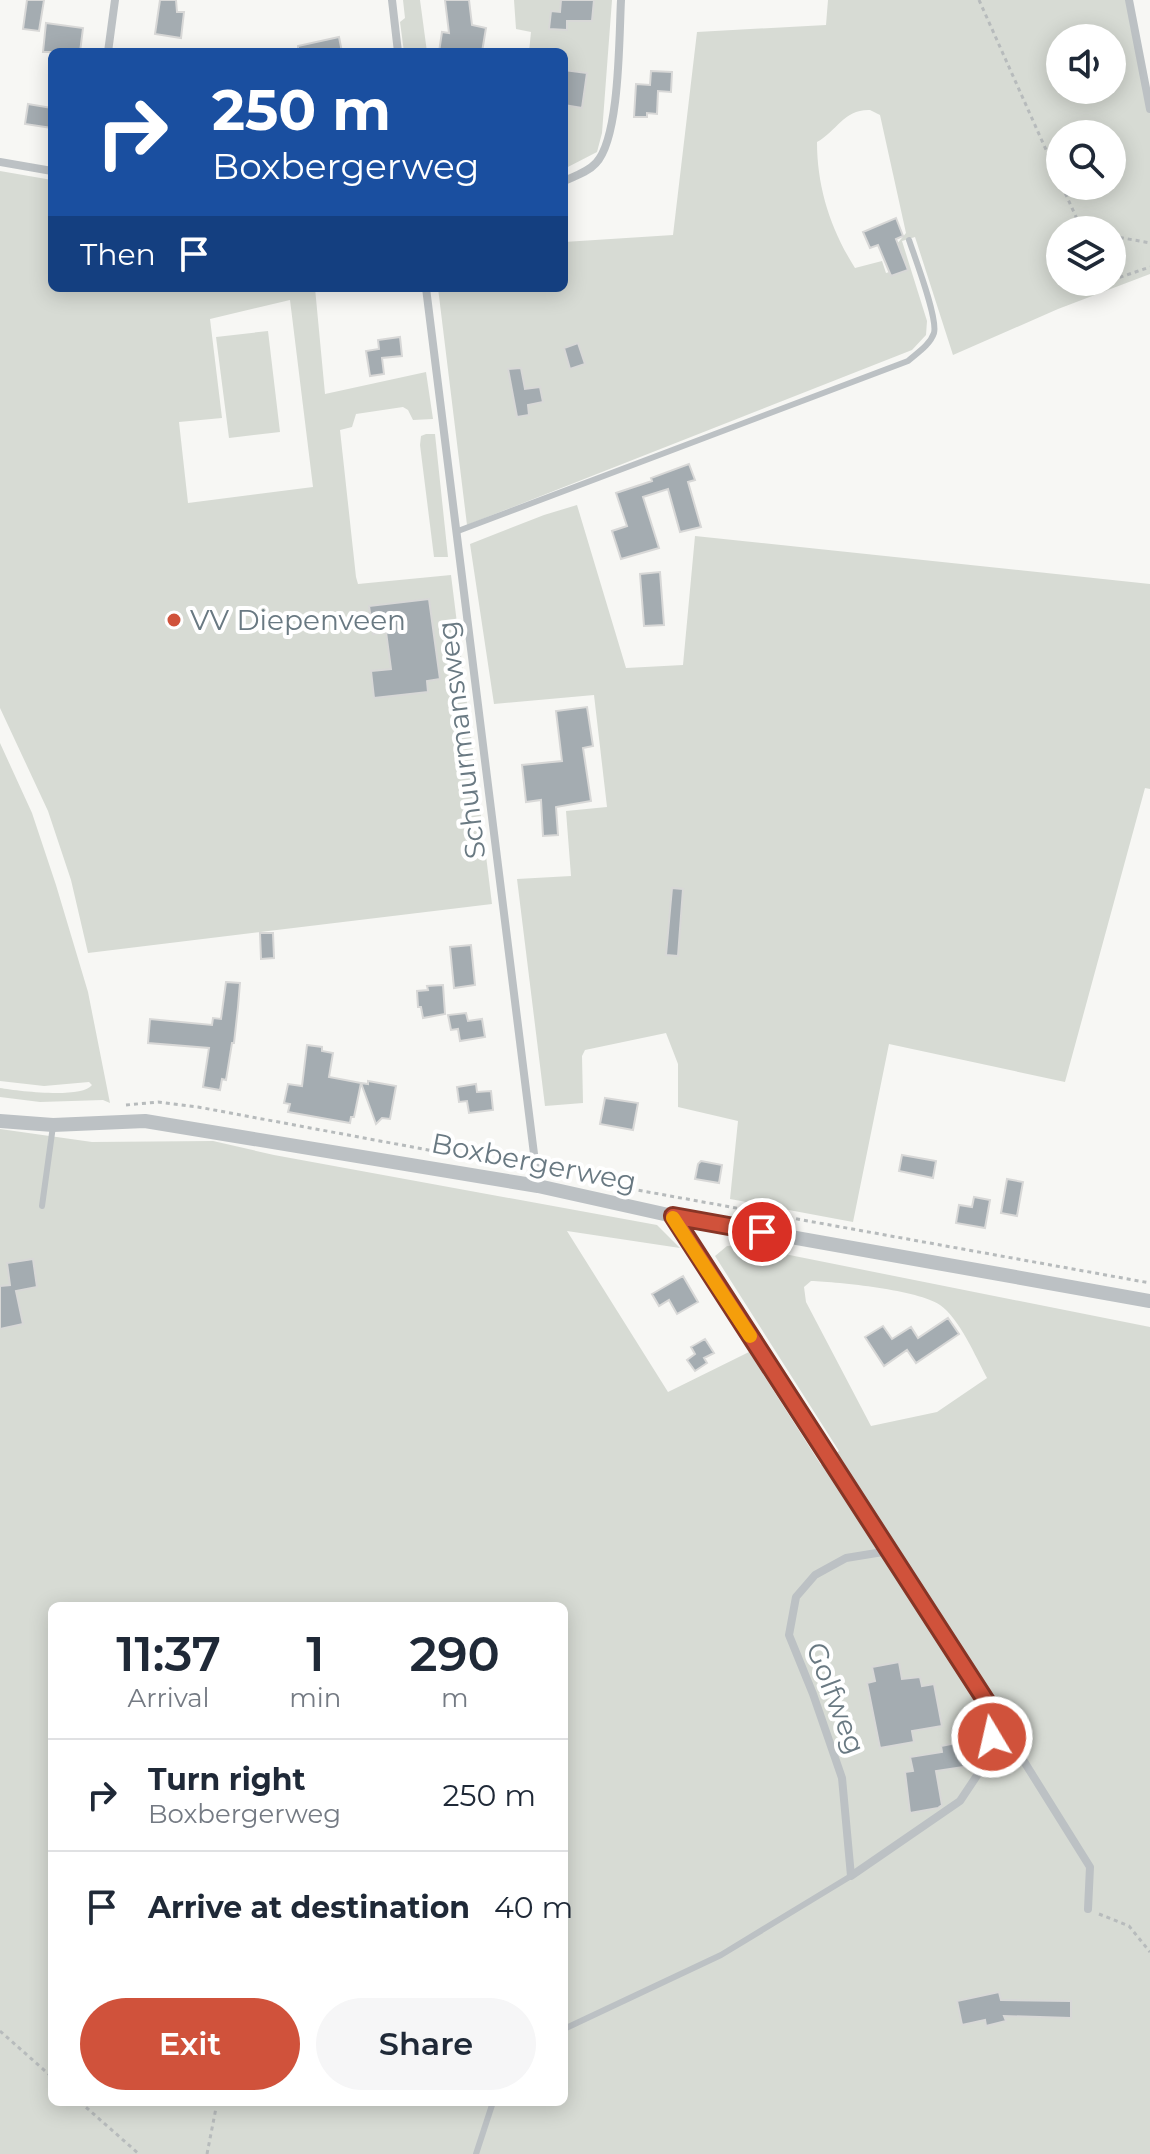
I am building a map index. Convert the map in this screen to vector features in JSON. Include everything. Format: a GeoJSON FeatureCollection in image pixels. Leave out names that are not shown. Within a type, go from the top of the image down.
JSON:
{"type":"FeatureCollection","features":[{"type":"Feature","properties":{"kind":"street"},"geometry":{"type":"LineString","coordinates":[[109,48],[115,0]]}},
{"type":"Feature","properties":{"kind":"street"},"geometry":{"type":"LineString","coordinates":[[392,0],[398,48]]}},
{"type":"Feature","properties":{"kind":"street"},"geometry":{"type":"LineString","coordinates":[[568,179],[594,166],[607,146],[621,0]]}},
{"type":"Feature","properties":{"kind":"street"},"geometry":{"type":"LineString","coordinates":[[1129,0],[1150,109]]}},
{"type":"Feature","properties":{"kind":"street"},"geometry":{"type":"LineString","coordinates":[[0,162],[48,170]]}},
{"type":"Feature","properties":{"kind":"street","name":"Schuurmansweg"},"geometry":{"type":"LineString","coordinates":[[427,292],[538,1186]]}},
{"type":"Feature","properties":{"kind":"street","name":"Boxbergerweg"},"geometry":{"type":"LineString","coordinates":[[0,1121],[53,1125],[145,1121],[538,1186],[673,1216],[1150,1301]]}},
{"type":"Feature","properties":{"kind":"street"},"geometry":{"type":"LineString","coordinates":[[673,1216],[1090,1867],[1088,1909]]}},
{"type":"Feature","properties":{"kind":"street","name":"Golfweg"},"geometry":{"type":"LineString","coordinates":[[851,1876],[842,1778],[789,1635],[796,1597],[815,1575],[846,1558],[889,1551]]}},
{"type":"Feature","properties":{"kind":"street"},"geometry":{"type":"LineString","coordinates":[[851,1876],[960,1801],[988,1759],[995,1715]]}},
{"type":"Feature","properties":{"kind":"lane"},"geometry":{"type":"LineString","coordinates":[[458,531],[908,361],[926,346],[935,332],[933,314],[909,240]]}},
{"type":"Feature","properties":{"kind":"lane"},"geometry":{"type":"LineString","coordinates":[[42,1206],[53,1125]]}},
{"type":"Feature","properties":{"kind":"lane"},"geometry":{"type":"LineString","coordinates":[[568,2027],[721,1955],[851,1876]]}},
{"type":"Feature","properties":{"kind":"lane"},"geometry":{"type":"LineString","coordinates":[[476,2154],[492,2106]]}},
{"type":"Feature","properties":{"kind":"path"},"geometry":{"type":"LineString","coordinates":[[979,0],[1046,150]]}},
{"type":"Feature","properties":{"kind":"path"},"geometry":{"type":"LineString","coordinates":[[1126,239],[1150,243]]}},
{"type":"Feature","properties":{"kind":"path"},"geometry":{"type":"LineString","coordinates":[[1126,275],[1150,267]]}},
{"type":"Feature","properties":{"kind":"path"},"geometry":{"type":"LineString","coordinates":[[1088,1909],[1129,1926],[1150,1952]]}},
{"type":"Feature","properties":{"kind":"path"},"geometry":{"type":"LineString","coordinates":[[0,2031],[48,2073]]}},
{"type":"Feature","properties":{"kind":"path"},"geometry":{"type":"LineString","coordinates":[[85,2106],[139,2154]]}},
{"type":"Feature","properties":{"kind":"path"},"geometry":{"type":"LineString","coordinates":[[207,2154],[216,2108]]}},
{"type":"Feature","properties":{"kind":"shaded area"},"geometry":{"type":"Polygon","coordinates":[[[403,0],[420,0],[426,48],[403,48],[400,22],[405,18],[403,0]]]}},
{"type":"Feature","properties":{"kind":"shaded area"},"geometry":{"type":"Polygon","coordinates":[[[514,0],[612,0],[602,133],[597,152],[568,167],[568,48],[529,48],[531,32],[516,29],[514,0]]]}},
{"type":"Feature","properties":{"kind":"shaded area"},"geometry":{"type":"Polygon","coordinates":[[[828,0],[1128,0],[1150,95],[1150,274],[1126,283],[1126,216],[1046,216],[1046,296],[1092,296],[953,355],[915,237],[902,241],[927,321],[926,335],[912,350],[467,525],[438,292],[568,292],[568,242],[673,235],[697,32],[826,25],[828,0]],[[870,110],[854,113],[817,142],[823,192],[839,239],[855,268],[882,261],[886,273],[903,268],[896,245],[906,233],[880,115],[870,110]]]}},
{"type":"Feature","properties":{"kind":"shaded area"},"geometry":{"type":"Polygon","coordinates":[[[0,171],[48,179],[48,292],[315,292],[325,394],[426,372],[433,419],[413,420],[403,407],[356,414],[352,427],[340,430],[356,577],[358,584],[451,575],[492,904],[88,953],[71,880],[48,811],[0,708],[0,171]],[[290,300],[210,319],[222,418],[179,422],[188,503],[313,487],[290,300]]]}},
{"type":"Feature","properties":{"kind":"shaded area"},"geometry":{"type":"Polygon","coordinates":[[[268,331],[280,432],[229,438],[216,337],[268,331]]]}},
{"type":"Feature","properties":{"kind":"shaded area"},"geometry":{"type":"Polygon","coordinates":[[[435,434],[448,557],[434,557],[420,445],[421,436],[435,434]]]}},
{"type":"Feature","properties":{"kind":"shaded area"},"geometry":{"type":"Polygon","coordinates":[[[577,505],[626,668],[683,665],[695,536],[1150,584],[1150,789],[1145,788],[1065,1082],[889,1044],[853,1222],[730,1199],[738,1121],[678,1107],[678,1064],[666,1033],[585,1050],[582,1056],[583,1103],[545,1106],[517,879],[571,876],[566,811],[607,807],[594,695],[494,704],[470,544],[577,505]]]}},
{"type":"Feature","properties":{"kind":"shaded area"},"geometry":{"type":"Polygon","coordinates":[[[0,743],[32,813],[56,885],[88,992],[110,1103],[103,1100],[40,1102],[0,1097],[0,1088],[63,1093],[76,1092],[92,1085],[89,1082],[44,1086],[0,1081],[0,743]]]}},
{"type":"Feature","properties":{"kind":"shaded area"},"geometry":{"type":"Polygon","coordinates":[[[0,1129],[92,1142],[213,1141],[274,1155],[657,1225],[680,1248],[567,1231],[668,1392],[749,1352],[821,1465],[839,1451],[715,1256],[727,1246],[739,1245],[1150,1327],[1150,2154],[0,2154],[0,1129]],[[811,1281],[804,1287],[806,1302],[871,1426],[937,1412],[987,1378],[960,1328],[940,1305],[915,1295],[859,1285],[811,1281]]]}},
{"type":"Feature","properties":{"kind":"building"},"geometry":{"type":"Polygon","coordinates":[[[27,0],[44,0],[39,31],[23,29],[27,0]]]}},
{"type":"Feature","properties":{"kind":"building"},"geometry":{"type":"Polygon","coordinates":[[[160,0],[176,0],[177,12],[184,12],[181,38],[155,34],[160,0]]]}},
{"type":"Feature","properties":{"kind":"building"},"geometry":{"type":"Polygon","coordinates":[[[445,0],[469,0],[472,25],[486,28],[483,48],[440,48],[442,32],[449,33],[445,0]]]}},
{"type":"Feature","properties":{"kind":"building"},"geometry":{"type":"Polygon","coordinates":[[[561,0],[594,0],[592,21],[567,21],[567,30],[549,29],[551,11],[560,12],[561,0]]]}},
{"type":"Feature","properties":{"kind":"building"},"geometry":{"type":"Polygon","coordinates":[[[46,23],[83,28],[80,48],[48,48],[48,52],[43,52],[46,23]]]}},
{"type":"Feature","properties":{"kind":"building"},"geometry":{"type":"Polygon","coordinates":[[[339,37],[341,48],[298,48],[339,37]]]}},
{"type":"Feature","properties":{"kind":"building"},"geometry":{"type":"Polygon","coordinates":[[[568,71],[587,73],[582,108],[568,106],[568,71]]]}},
{"type":"Feature","properties":{"kind":"building"},"geometry":{"type":"Polygon","coordinates":[[[651,71],[672,72],[671,92],[658,91],[657,114],[634,117],[636,84],[650,85],[651,71]]]}},
{"type":"Feature","properties":{"kind":"building"},"geometry":{"type":"Polygon","coordinates":[[[28,104],[48,107],[48,127],[25,124],[28,104]]]}},
{"type":"Feature","properties":{"kind":"building"},"geometry":{"type":"Polygon","coordinates":[[[896,218],[903,236],[896,239],[908,270],[891,276],[878,245],[870,248],[863,232],[896,218]]]}},
{"type":"Feature","properties":{"kind":"building"},"geometry":{"type":"Polygon","coordinates":[[[400,337],[402,356],[382,358],[384,374],[370,376],[366,351],[379,349],[378,340],[400,337]]]}},
{"type":"Feature","properties":{"kind":"building"},"geometry":{"type":"Polygon","coordinates":[[[578,343],[585,364],[570,369],[564,348],[578,343]]]}},
{"type":"Feature","properties":{"kind":"building"},"geometry":{"type":"Polygon","coordinates":[[[521,368],[525,389],[540,387],[543,402],[528,405],[529,415],[517,417],[508,369],[521,368]]]}},
{"type":"Feature","properties":{"kind":"building"},"geometry":{"type":"Polygon","coordinates":[[[689,464],[695,480],[688,482],[701,527],[680,532],[668,489],[643,497],[659,548],[621,559],[612,531],[627,526],[616,493],[689,464]]]}},
{"type":"Feature","properties":{"kind":"building"},"geometry":{"type":"Polygon","coordinates":[[[660,572],[664,625],[644,626],[640,574],[660,572]]]}},
{"type":"Feature","properties":{"kind":"building"},"geometry":{"type":"Polygon","coordinates":[[[429,599],[440,679],[427,681],[428,692],[374,698],[371,671],[391,669],[386,632],[373,634],[369,606],[429,599]]]}},
{"type":"Feature","properties":{"kind":"building"},"geometry":{"type":"Polygon","coordinates":[[[587,707],[593,746],[583,748],[591,801],[556,807],[558,835],[543,836],[541,800],[526,802],[522,765],[562,761],[556,711],[587,707]]]}},
{"type":"Feature","properties":{"kind":"building"},"geometry":{"type":"Polygon","coordinates":[[[672,888],[683,889],[678,956],[666,955],[672,888]]]}},
{"type":"Feature","properties":{"kind":"building"},"geometry":{"type":"Polygon","coordinates":[[[260,933],[273,933],[274,958],[261,959],[260,933]]]}},
{"type":"Feature","properties":{"kind":"building"},"geometry":{"type":"Polygon","coordinates":[[[471,945],[475,985],[454,988],[450,947],[471,945]]]}},
{"type":"Feature","properties":{"kind":"building"},"geometry":{"type":"Polygon","coordinates":[[[226,982],[240,983],[234,1043],[226,1080],[222,1079],[220,1090],[203,1087],[209,1048],[148,1043],[150,1019],[212,1025],[213,1018],[221,1019],[226,982]]]}},
{"type":"Feature","properties":{"kind":"building"},"geometry":{"type":"Polygon","coordinates":[[[443,985],[445,1014],[423,1018],[421,1007],[418,1007],[417,991],[428,990],[427,986],[443,985]]]}},
{"type":"Feature","properties":{"kind":"building"},"geometry":{"type":"Polygon","coordinates":[[[466,1013],[468,1021],[482,1019],[485,1037],[460,1041],[458,1029],[451,1030],[448,1015],[466,1013]]]}},
{"type":"Feature","properties":{"kind":"building"},"geometry":{"type":"Polygon","coordinates":[[[307,1045],[322,1047],[322,1051],[333,1053],[329,1077],[361,1083],[350,1123],[288,1112],[290,1104],[284,1103],[288,1084],[302,1086],[307,1045]]]}},
{"type":"Feature","properties":{"kind":"building"},"geometry":{"type":"Polygon","coordinates":[[[368,1081],[396,1086],[390,1119],[382,1118],[376,1124],[361,1083],[368,1084],[368,1081]]]}},
{"type":"Feature","properties":{"kind":"building"},"geometry":{"type":"Polygon","coordinates":[[[476,1084],[477,1092],[491,1091],[493,1110],[469,1113],[467,1101],[459,1102],[457,1087],[476,1084]]]}},
{"type":"Feature","properties":{"kind":"building"},"geometry":{"type":"Polygon","coordinates":[[[605,1098],[638,1103],[633,1130],[600,1124],[605,1098]]]}},
{"type":"Feature","properties":{"kind":"building"},"geometry":{"type":"Polygon","coordinates":[[[902,1155],[936,1161],[933,1178],[899,1171],[902,1155]]]}},
{"type":"Feature","properties":{"kind":"building"},"geometry":{"type":"Polygon","coordinates":[[[701,1161],[722,1165],[719,1183],[695,1179],[701,1161]]]}},
{"type":"Feature","properties":{"kind":"building"},"geometry":{"type":"Polygon","coordinates":[[[1007,1179],[1023,1182],[1017,1216],[1001,1213],[1007,1179]]]}},
{"type":"Feature","properties":{"kind":"building"},"geometry":{"type":"Polygon","coordinates":[[[974,1197],[990,1200],[985,1228],[956,1223],[959,1205],[972,1207],[974,1197]]]}},
{"type":"Feature","properties":{"kind":"building"},"geometry":{"type":"Polygon","coordinates":[[[33,1259],[37,1287],[16,1291],[23,1324],[0,1329],[0,1286],[10,1285],[7,1263],[33,1259]]]}},
{"type":"Feature","properties":{"kind":"building"},"geometry":{"type":"Polygon","coordinates":[[[683,1276],[698,1302],[677,1314],[669,1300],[659,1306],[652,1294],[683,1276]]]}},
{"type":"Feature","properties":{"kind":"building"},"geometry":{"type":"Polygon","coordinates":[[[948,1318],[959,1334],[916,1363],[907,1350],[884,1366],[865,1337],[883,1326],[892,1339],[911,1327],[918,1338],[948,1318]]]}},
{"type":"Feature","properties":{"kind":"building"},"geometry":{"type":"Polygon","coordinates":[[[705,1339],[714,1353],[704,1358],[707,1363],[695,1371],[687,1360],[695,1354],[691,1347],[705,1339]]]}},
{"type":"Feature","properties":{"kind":"building"},"geometry":{"type":"Polygon","coordinates":[[[899,1662],[902,1679],[920,1677],[922,1686],[934,1684],[942,1726],[912,1731],[914,1742],[880,1748],[867,1683],[875,1681],[872,1667],[899,1662]]]}},
{"type":"Feature","properties":{"kind":"building"},"geometry":{"type":"Polygon","coordinates":[[[966,1741],[970,1766],[936,1771],[942,1805],[910,1813],[905,1772],[913,1771],[910,1757],[942,1752],[941,1746],[966,1741]]]}},
{"type":"Feature","properties":{"kind":"building"},"geometry":{"type":"Polygon","coordinates":[[[999,1992],[1001,2000],[1071,2001],[1071,2018],[1004,2016],[1006,2021],[986,2026],[985,2020],[962,2025],[957,2001],[999,1992]]]}},
{"type":"Feature","properties":{"kind":"slow traffic"},"geometry":{"type":"LineString","coordinates":[[673,1218],[750,1336]]}},
{"type":"Feature","properties":{"kind":"place","name":"VV Diepenveen"},"geometry":{"type":"Point","coordinates":[174,620]}},
{"type":"Feature","properties":{"kind":"route"},"geometry":{"type":"LineString","coordinates":[[762,1232],[673,1216],[995,1715],[992,1737]]}}]}
